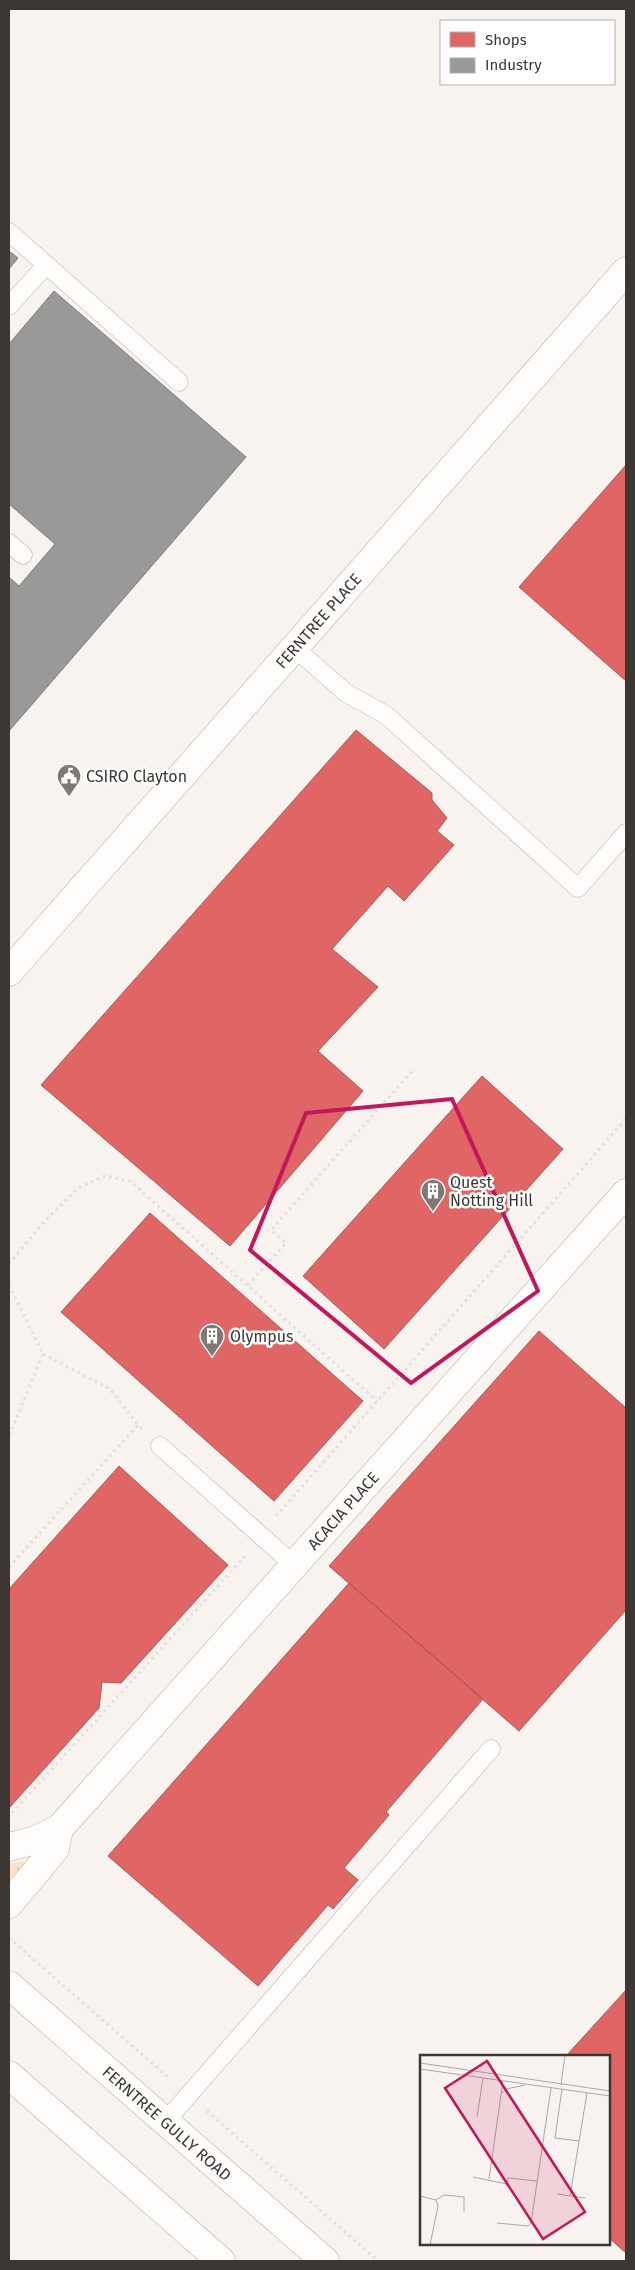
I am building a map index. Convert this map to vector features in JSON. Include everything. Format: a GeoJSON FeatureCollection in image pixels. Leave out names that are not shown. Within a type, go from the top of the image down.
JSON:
{"type":"FeatureCollection","features":[{"type":"Feature","properties":{"kind":"street","name":"FERNTREE PLACE"},"geometry":{"type":"LineString","coordinates":[[9,972],[626,271]]}},
{"type":"Feature","properties":{"kind":"street","name":"ACACIA PLACE"},"geometry":{"type":"LineString","coordinates":[[9,1847],[36,1840],[59,1828],[626,1193]]}},
{"type":"Feature","properties":{"kind":"street","name":"ACACIA PLACE"},"geometry":{"type":"LineString","coordinates":[[9,1904],[55,1849],[59,1828]]}},
{"type":"Feature","properties":{"kind":"street","name":"FERNTREE GULLY ROAD"},"geometry":{"type":"LineString","coordinates":[[9,1985],[325,2261]]}},
{"type":"Feature","properties":{"kind":"street"},"geometry":{"type":"LineString","coordinates":[[9,2075],[221,2261]]}},
{"type":"Feature","properties":{"kind":"lane"},"geometry":{"type":"LineString","coordinates":[[9,232],[179,382]]}},
{"type":"Feature","properties":{"kind":"lane"},"geometry":{"type":"LineString","coordinates":[[9,306],[46,265]]}},
{"type":"Feature","properties":{"kind":"lane"},"geometry":{"type":"LineString","coordinates":[[9,543],[23,556]]}},
{"type":"Feature","properties":{"kind":"lane"},"geometry":{"type":"LineString","coordinates":[[295,648],[346,693],[386,715],[578,888],[626,833]]}},
{"type":"Feature","properties":{"kind":"lane"},"geometry":{"type":"LineString","coordinates":[[160,1446],[294,1565]]}},
{"type":"Feature","properties":{"kind":"lane"},"geometry":{"type":"LineString","coordinates":[[165,2122],[491,1749]]}},
{"type":"Feature","properties":{"kind":"path"},"geometry":{"type":"LineString","coordinates":[[248,1286],[286,1243],[271,1230],[414,1069]]}},
{"type":"Feature","properties":{"kind":"path"},"geometry":{"type":"LineString","coordinates":[[9,1817],[245,1556],[260,1536],[626,1119]]}},
{"type":"Feature","properties":{"kind":"path"},"geometry":{"type":"LineString","coordinates":[[9,1264],[43,1223],[78,1188],[106,1176],[130,1181],[378,1401]]}},
{"type":"Feature","properties":{"kind":"path"},"geometry":{"type":"LineString","coordinates":[[9,1285],[43,1354],[110,1389],[138,1425],[160,1446]]}},
{"type":"Feature","properties":{"kind":"path"},"geometry":{"type":"LineString","coordinates":[[9,1436],[43,1354]]}},
{"type":"Feature","properties":{"kind":"path"},"geometry":{"type":"LineString","coordinates":[[9,1567],[138,1425]]}},
{"type":"Feature","properties":{"kind":"highlighted area"},"geometry":{"type":"Polygon","coordinates":[[[452,1099],[538,1291],[411,1383],[250,1250],[306,1113],[452,1099]]]}},
{"type":"Feature","properties":{"kind":"green space"},"geometry":{"type":"Polygon","coordinates":[[[23,1861],[27,1866],[9,1886],[9,1864],[23,1861]]]}},
{"type":"Feature","properties":{"kind":"building: Shops"},"geometry":{"type":"Polygon","coordinates":[[[626,465],[626,681],[519,587],[626,465]]]}},
{"type":"Feature","properties":{"kind":"building: Shops"},"geometry":{"type":"Polygon","coordinates":[[[356,730],[432,793],[432,800],[447,818],[437,831],[454,845],[404,901],[388,886],[332,949],[378,987],[318,1051],[363,1091],[230,1246],[41,1085],[356,730]]]}},
{"type":"Feature","properties":{"kind":"building: Shops","name":"Quest Notting Hill"},"geometry":{"type":"Polygon","coordinates":[[[482,1076],[563,1149],[384,1349],[303,1276],[482,1076]]]}},
{"type":"Feature","properties":{"kind":"building: Shops","name":"Olympus"},"geometry":{"type":"Polygon","coordinates":[[[150,1213],[363,1401],[274,1501],[61,1312],[150,1213]]]}},
{"type":"Feature","properties":{"kind":"building: Shops"},"geometry":{"type":"Polygon","coordinates":[[[539,1331],[626,1408],[626,1610],[519,1731],[329,1566],[539,1331]]]}},
{"type":"Feature","properties":{"kind":"building: Shops"},"geometry":{"type":"Polygon","coordinates":[[[119,1466],[228,1565],[121,1683],[102,1682],[99,1708],[9,1808],[9,1589],[119,1466]]]}},
{"type":"Feature","properties":{"kind":"building: Shops"},"geometry":{"type":"Polygon","coordinates":[[[349,1583],[483,1699],[386,1812],[389,1815],[344,1868],[358,1880],[333,1909],[328,1905],[258,1986],[108,1856],[349,1583]]]}},
{"type":"Feature","properties":{"kind":"building: Shops"},"geometry":{"type":"Polygon","coordinates":[[[626,1990],[626,2253],[610,2239],[610,2055],[567,2055],[626,1990]]]}},
{"type":"Feature","properties":{"kind":"building: Industry"},"geometry":{"type":"Polygon","coordinates":[[[9,251],[18,258],[9,269],[9,251]]]}},
{"type":"Feature","properties":{"kind":"building: Industry"},"geometry":{"type":"Polygon","coordinates":[[[54,291],[246,457],[9,731],[9,577],[19,586],[55,544],[9,504],[9,344],[54,291]]]}},
{"type":"Feature","properties":{"kind":"place","name":"CSIRO Clayton"},"geometry":{"type":"Point","coordinates":[69,797]}},
{"type":"Feature","properties":{"kind":"place","name":"Quest Notting Hill"},"geometry":{"type":"Point","coordinates":[433,1212]}},
{"type":"Feature","properties":{"kind":"place","name":"Olympus"},"geometry":{"type":"Point","coordinates":[212,1357]}}]}
